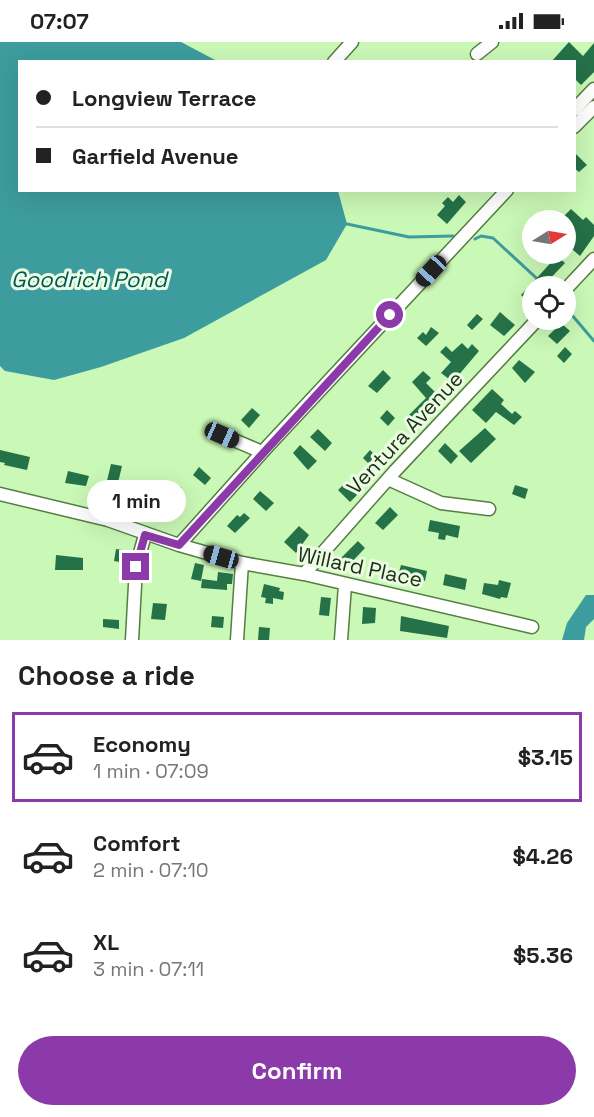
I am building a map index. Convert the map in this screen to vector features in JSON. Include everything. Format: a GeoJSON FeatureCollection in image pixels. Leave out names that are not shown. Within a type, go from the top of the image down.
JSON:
{"type":"FeatureCollection","features":[{"type":"Feature","properties":{"kind":"street"},"geometry":{"type":"LineString","coordinates":[[336,60],[352,42]]}},
{"type":"Feature","properties":{"kind":"street"},"geometry":{"type":"LineString","coordinates":[[477,54],[492,42]]}},
{"type":"Feature","properties":{"kind":"street"},"geometry":{"type":"LineString","coordinates":[[576,108],[594,89]]}},
{"type":"Feature","properties":{"kind":"street"},"geometry":{"type":"LineString","coordinates":[[576,126],[594,107]]}},
{"type":"Feature","properties":{"kind":"street"},"geometry":{"type":"LineString","coordinates":[[179,545],[262,452],[505,192]]}},
{"type":"Feature","properties":{"kind":"street"},"geometry":{"type":"LineString","coordinates":[[576,278],[594,259]]}},
{"type":"Feature","properties":{"kind":"street","name":"Ventura Avenue"},"geometry":{"type":"LineString","coordinates":[[304,574],[388,479],[528,330]]}},
{"type":"Feature","properties":{"kind":"street"},"geometry":{"type":"LineString","coordinates":[[222,435],[262,452]]}},
{"type":"Feature","properties":{"kind":"street"},"geometry":{"type":"LineString","coordinates":[[388,479],[441,502],[489,509]]}},
{"type":"Feature","properties":{"kind":"street","name":"Willard Place"},"geometry":{"type":"LineString","coordinates":[[0,494],[108,520],[145,535],[242,563],[304,574],[532,627]]}},
{"type":"Feature","properties":{"kind":"street"},"geometry":{"type":"LineString","coordinates":[[132,640],[136,567],[145,535]]}},
{"type":"Feature","properties":{"kind":"street"},"geometry":{"type":"LineString","coordinates":[[237,640],[242,563]]}},
{"type":"Feature","properties":{"kind":"street"},"geometry":{"type":"LineString","coordinates":[[341,640],[345,585]]}},
{"type":"Feature","properties":{"kind":"water","name":"Goodrich Pond"},"geometry":{"type":"Polygon","coordinates":[[[0,42],[181,42],[215,60],[18,60],[18,192],[338,192],[347,224],[326,260],[184,338],[101,367],[54,380],[5,371],[0,366],[0,42]]]}},
{"type":"Feature","properties":{"kind":"water"},"geometry":{"type":"Polygon","coordinates":[[[586,595],[594,595],[594,619],[586,627],[584,640],[562,640],[567,623],[586,595]]]}},
{"type":"Feature","properties":{"kind":"building"},"geometry":{"type":"Polygon","coordinates":[[[569,42],[583,56],[594,43],[594,72],[581,85],[576,80],[576,60],[553,60],[569,42]]]}},
{"type":"Feature","properties":{"kind":"building"},"geometry":{"type":"Polygon","coordinates":[[[576,154],[587,165],[579,172],[576,170],[576,154]]]}},
{"type":"Feature","properties":{"kind":"building"},"geometry":{"type":"Polygon","coordinates":[[[459,195],[466,202],[447,224],[437,215],[445,206],[442,203],[448,197],[453,202],[459,195]]]}},
{"type":"Feature","properties":{"kind":"building"},"geometry":{"type":"Polygon","coordinates":[[[576,214],[583,220],[586,217],[594,225],[594,236],[580,256],[576,253],[576,214]]]}},
{"type":"Feature","properties":{"kind":"building"},"geometry":{"type":"Polygon","coordinates":[[[550,264],[564,264],[553,276],[539,276],[550,264]]]}},
{"type":"Feature","properties":{"kind":"building"},"geometry":{"type":"Polygon","coordinates":[[[500,312],[515,325],[504,336],[490,325],[500,312]]]}},
{"type":"Feature","properties":{"kind":"building"},"geometry":{"type":"Polygon","coordinates":[[[477,314],[483,319],[472,330],[467,325],[477,314]]]}},
{"type":"Feature","properties":{"kind":"building"},"geometry":{"type":"Polygon","coordinates":[[[431,327],[439,333],[426,346],[417,338],[423,332],[426,335],[431,327]]]}},
{"type":"Feature","properties":{"kind":"building"},"geometry":{"type":"Polygon","coordinates":[[[554,330],[570,331],[557,344],[548,336],[554,330]]]}},
{"type":"Feature","properties":{"kind":"building"},"geometry":{"type":"Polygon","coordinates":[[[462,343],[468,349],[472,344],[479,351],[457,377],[453,374],[449,379],[441,373],[451,362],[440,352],[446,346],[452,352],[462,343]]]}},
{"type":"Feature","properties":{"kind":"building"},"geometry":{"type":"Polygon","coordinates":[[[565,347],[572,354],[564,363],[557,356],[565,347]]]}},
{"type":"Feature","properties":{"kind":"building"},"geometry":{"type":"Polygon","coordinates":[[[519,360],[535,372],[525,383],[512,368],[519,360]]]}},
{"type":"Feature","properties":{"kind":"building"},"geometry":{"type":"Polygon","coordinates":[[[383,370],[391,378],[377,393],[368,386],[383,370]]]}},
{"type":"Feature","properties":{"kind":"building"},"geometry":{"type":"Polygon","coordinates":[[[423,371],[431,378],[426,383],[444,401],[418,427],[407,417],[426,398],[412,382],[423,371]]]}},
{"type":"Feature","properties":{"kind":"building"},"geometry":{"type":"Polygon","coordinates":[[[492,389],[504,400],[501,404],[512,414],[515,411],[522,417],[514,425],[496,412],[486,423],[472,410],[492,389]]]}},
{"type":"Feature","properties":{"kind":"building"},"geometry":{"type":"Polygon","coordinates":[[[252,408],[260,415],[249,428],[241,420],[252,408]]]}},
{"type":"Feature","properties":{"kind":"building"},"geometry":{"type":"Polygon","coordinates":[[[387,410],[395,418],[388,426],[380,418],[387,410]]]}},
{"type":"Feature","properties":{"kind":"building"},"geometry":{"type":"Polygon","coordinates":[[[485,428],[496,439],[471,463],[459,451],[485,428]]]}},
{"type":"Feature","properties":{"kind":"building"},"geometry":{"type":"Polygon","coordinates":[[[318,429],[332,443],[325,451],[310,437],[318,429]]]}},
{"type":"Feature","properties":{"kind":"building"},"geometry":{"type":"Polygon","coordinates":[[[445,443],[458,456],[451,464],[438,451],[445,443]]]}},
{"type":"Feature","properties":{"kind":"building"},"geometry":{"type":"Polygon","coordinates":[[[300,445],[317,461],[308,470],[293,453],[300,445]]]}},
{"type":"Feature","properties":{"kind":"building"},"geometry":{"type":"Polygon","coordinates":[[[0,450],[30,457],[27,470],[4,465],[5,463],[0,462],[0,450]]]}},
{"type":"Feature","properties":{"kind":"building"},"geometry":{"type":"Polygon","coordinates":[[[370,450],[381,461],[374,469],[363,458],[370,450]]]}},
{"type":"Feature","properties":{"kind":"building"},"geometry":{"type":"Polygon","coordinates":[[[111,464],[122,466],[117,487],[106,485],[111,464]]]}},
{"type":"Feature","properties":{"kind":"building"},"geometry":{"type":"Polygon","coordinates":[[[199,467],[211,478],[205,485],[193,475],[199,467]]]}},
{"type":"Feature","properties":{"kind":"building"},"geometry":{"type":"Polygon","coordinates":[[[68,471],[89,476],[86,486],[65,483],[68,471]]]}},
{"type":"Feature","properties":{"kind":"building"},"geometry":{"type":"Polygon","coordinates":[[[171,481],[182,488],[176,496],[166,490],[171,481]]]}},
{"type":"Feature","properties":{"kind":"building"},"geometry":{"type":"Polygon","coordinates":[[[345,483],[357,495],[350,502],[338,490],[345,483]]]}},
{"type":"Feature","properties":{"kind":"building"},"geometry":{"type":"Polygon","coordinates":[[[515,485],[528,489],[525,499],[512,494],[515,485]]]}},
{"type":"Feature","properties":{"kind":"building"},"geometry":{"type":"Polygon","coordinates":[[[260,491],[274,503],[266,511],[253,499],[260,491]]]}},
{"type":"Feature","properties":{"kind":"building"},"geometry":{"type":"Polygon","coordinates":[[[170,498],[183,510],[175,518],[163,507],[170,498]]]}},
{"type":"Feature","properties":{"kind":"building"},"geometry":{"type":"Polygon","coordinates":[[[390,507],[398,515],[383,530],[375,523],[390,507]]]}},
{"type":"Feature","properties":{"kind":"building"},"geometry":{"type":"Polygon","coordinates":[[[244,513],[250,518],[235,533],[227,526],[237,515],[240,517],[244,513]]]}},
{"type":"Feature","properties":{"kind":"building"},"geometry":{"type":"Polygon","coordinates":[[[430,520],[460,526],[458,538],[446,535],[445,540],[438,539],[439,533],[428,531],[430,520]]]}},
{"type":"Feature","properties":{"kind":"building"},"geometry":{"type":"Polygon","coordinates":[[[299,526],[309,535],[296,553],[284,542],[299,526]]]}},
{"type":"Feature","properties":{"kind":"building"},"geometry":{"type":"Polygon","coordinates":[[[358,541],[365,548],[349,565],[341,558],[358,541]]]}},
{"type":"Feature","properties":{"kind":"building"},"geometry":{"type":"Polygon","coordinates":[[[116,549],[128,551],[125,563],[114,561],[116,549]]]}},
{"type":"Feature","properties":{"kind":"building"},"geometry":{"type":"Polygon","coordinates":[[[56,555],[83,558],[83,570],[55,570],[56,555]]]}},
{"type":"Feature","properties":{"kind":"building"},"geometry":{"type":"Polygon","coordinates":[[[195,563],[204,565],[201,581],[191,579],[195,563]]]}},
{"type":"Feature","properties":{"kind":"building"},"geometry":{"type":"Polygon","coordinates":[[[401,565],[427,571],[425,581],[398,576],[401,565]]]}},
{"type":"Feature","properties":{"kind":"building"},"geometry":{"type":"Polygon","coordinates":[[[218,572],[233,574],[232,584],[227,584],[227,590],[201,588],[202,579],[217,581],[218,572]]]}},
{"type":"Feature","properties":{"kind":"building"},"geometry":{"type":"Polygon","coordinates":[[[445,574],[467,579],[465,590],[443,585],[445,574]]]}},
{"type":"Feature","properties":{"kind":"building"},"geometry":{"type":"Polygon","coordinates":[[[499,580],[511,583],[507,598],[501,597],[500,599],[482,594],[484,583],[498,585],[499,580]]]}},
{"type":"Feature","properties":{"kind":"building"},"geometry":{"type":"Polygon","coordinates":[[[264,584],[280,588],[279,591],[284,592],[283,600],[273,598],[273,604],[265,603],[266,598],[261,597],[264,584]]]}},
{"type":"Feature","properties":{"kind":"building"},"geometry":{"type":"Polygon","coordinates":[[[321,597],[331,598],[329,616],[319,615],[321,597]]]}},
{"type":"Feature","properties":{"kind":"building"},"geometry":{"type":"Polygon","coordinates":[[[153,603],[167,604],[165,620],[151,619],[153,603]]]}},
{"type":"Feature","properties":{"kind":"building"},"geometry":{"type":"Polygon","coordinates":[[[363,607],[376,608],[375,623],[362,624],[363,607]]]}},
{"type":"Feature","properties":{"kind":"building"},"geometry":{"type":"Polygon","coordinates":[[[212,616],[224,617],[223,628],[211,627],[212,616]]]}},
{"type":"Feature","properties":{"kind":"building"},"geometry":{"type":"Polygon","coordinates":[[[401,616],[449,626],[447,638],[400,631],[401,616]]]}},
{"type":"Feature","properties":{"kind":"building"},"geometry":{"type":"Polygon","coordinates":[[[103,619],[119,620],[119,629],[103,627],[103,619]]]}},
{"type":"Feature","properties":{"kind":"building"},"geometry":{"type":"Polygon","coordinates":[[[259,627],[270,628],[269,640],[258,640],[259,627]]]}},
{"type":"Feature","properties":{"kind":"waterway"},"geometry":{"type":"LineString","coordinates":[[347,224],[409,237],[453,236]]}},
{"type":"Feature","properties":{"kind":"waterway"},"geometry":{"type":"LineString","coordinates":[[475,239],[481,236],[493,238],[534,276]]}},
{"type":"Feature","properties":{"kind":"waterway"},"geometry":{"type":"LineString","coordinates":[[576,320],[594,341]]}},
{"type":"Feature","properties":{"kind":"route"},"geometry":{"type":"LineString","coordinates":[[136,567],[145,535],[179,545],[390,315]]}}]}
